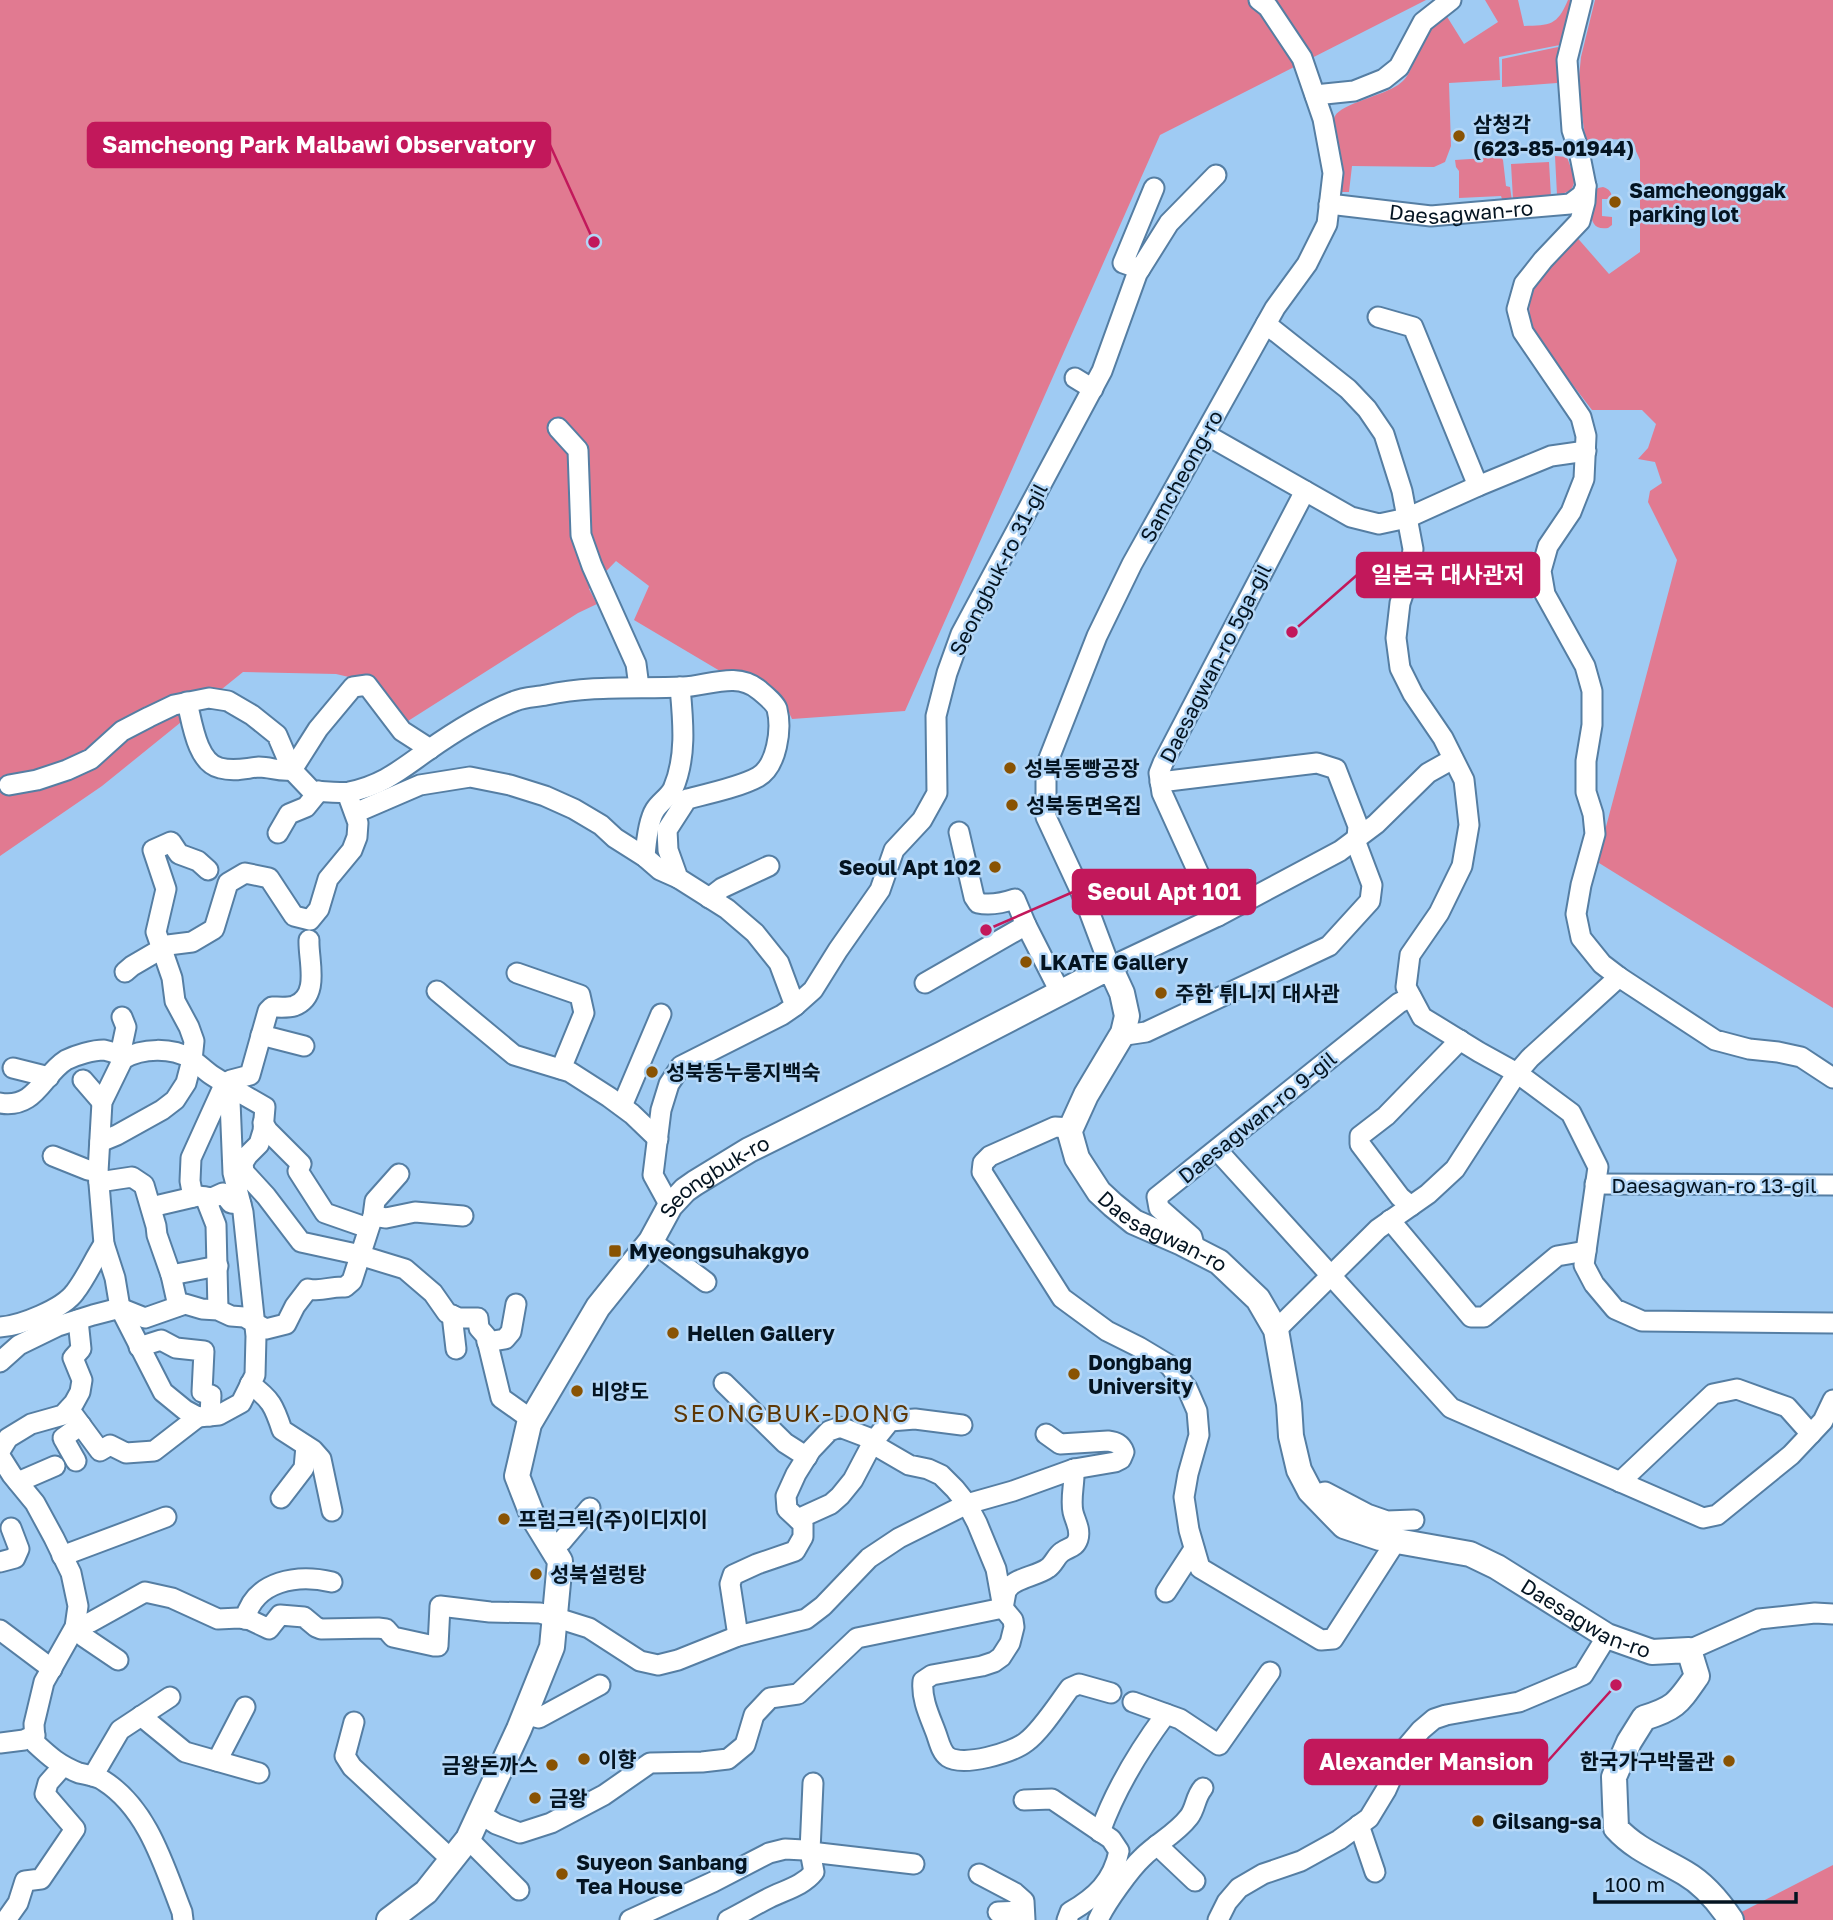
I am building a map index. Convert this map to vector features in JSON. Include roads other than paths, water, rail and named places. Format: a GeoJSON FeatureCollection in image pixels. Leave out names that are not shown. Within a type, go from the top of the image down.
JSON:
{"type":"FeatureCollection","features":[{"type":"Feature","properties":{"kind":"main road","name":"Seongbuk-ro"},"geometry":{"type":"LineString","coordinates":[[398,1917],[426,1892],[468,1839],[552,1647],[560,1561],[533,1517],[517,1476],[529,1424],[598,1307],[651,1241],[670,1206],[685,1190],[749,1150],[1110,967]]}},
{"type":"Feature","properties":{"kind":"main road"},"geometry":{"type":"LineString","coordinates":[[1071,1128],[1087,1095],[1129,1033],[1122,993],[1110,967]]}},
{"type":"Feature","properties":{"kind":"main road","name":"Daesagwan-ro"},"geometry":{"type":"LineString","coordinates":[[1071,1128],[1077,1158],[1099,1192],[1134,1222],[1219,1262],[1258,1298],[1276,1330],[1289,1404],[1291,1436],[1299,1471],[1313,1495],[1344,1526],[1380,1538],[1470,1554],[1497,1567],[1606,1636],[1652,1652],[1689,1650]]}},
{"type":"Feature","properties":{"kind":"main road"},"geometry":{"type":"LineString","coordinates":[[1689,1650],[1697,1676],[1680,1701],[1663,1712],[1644,1718],[1629,1742],[1614,1777],[1616,1828],[1629,1842],[1688,1874],[1717,1899],[1731,1920]]}},
{"type":"Feature","properties":{"kind":"street","name":"Samcheong-ro"},"geometry":{"type":"LineString","coordinates":[[1110,967],[1086,903],[1046,817],[1046,766],[1097,636],[1132,565],[1275,308],[1307,264],[1327,224],[1333,173],[1323,119],[1303,58],[1268,7],[1259,0]]}},
{"type":"Feature","properties":{"kind":"street"},"geometry":{"type":"LineString","coordinates":[[1315,95],[1354,91],[1384,79],[1399,67],[1423,22],[1451,0]]}},
{"type":"Feature","properties":{"kind":"street"},"geometry":{"type":"LineString","coordinates":[[1582,0],[1567,60],[1572,130],[1586,186],[1585,202],[1580,221],[1524,284],[1517,309],[1523,332],[1581,417],[1586,436],[1584,479],[1571,512],[1548,546],[1541,571],[1545,594],[1585,666],[1592,691],[1586,792],[1593,814],[1595,834],[1576,914],[1581,938],[1602,964],[1619,977],[1715,1040],[1749,1049],[1801,1057],[1833,1079]]}},
{"type":"Feature","properties":{"kind":"street","name":"Seongbuk-ro 31-gil"},"geometry":{"type":"LineString","coordinates":[[670,1206],[653,1175],[662,1110],[669,1084],[681,1066],[782,1016],[814,990],[880,890],[894,850],[922,820],[937,793],[936,716],[961,634],[1102,371],[1140,269],[1169,223],[1216,175]]}},
{"type":"Feature","properties":{"kind":"street","name":"Daesagwan-ro"},"geometry":{"type":"LineString","coordinates":[[1329,204],[1431,216],[1570,204],[1582,195],[1586,186]]}},
{"type":"Feature","properties":{"kind":"street"},"geometry":{"type":"LineString","coordinates":[[1140,269],[1123,262],[1154,188]]}},
{"type":"Feature","properties":{"kind":"street"},"geometry":{"type":"LineString","coordinates":[[1378,317],[1413,327],[1478,486]]}},
{"type":"Feature","properties":{"kind":"street"},"geometry":{"type":"LineString","coordinates":[[1266,324],[1348,389],[1367,409],[1384,434],[1402,491],[1413,549],[1410,573],[1400,603],[1396,638],[1400,668],[1413,694],[1443,738],[1464,780],[1469,825],[1462,866],[1439,913],[1410,955],[1406,987],[1422,1017],[1517,1073],[1571,1113],[1598,1167],[1584,1265],[1615,1309],[1642,1321],[1833,1323]]}},
{"type":"Feature","properties":{"kind":"street"},"geometry":{"type":"LineString","coordinates":[[1075,378],[1093,388]]}},
{"type":"Feature","properties":{"kind":"street"},"geometry":{"type":"LineString","coordinates":[[558,428],[578,450],[581,535],[636,664],[639,687]]}},
{"type":"Feature","properties":{"kind":"street"},"geometry":{"type":"LineString","coordinates":[[1205,434],[1352,517],[1379,524],[1407,518],[1550,456],[1586,451]]}},
{"type":"Feature","properties":{"kind":"street","name":"Daesagwan-ro 5ga-gil"},"geometry":{"type":"LineString","coordinates":[[1217,916],[1162,793],[1159,773],[1306,491]]}},
{"type":"Feature","properties":{"kind":"street"},"geometry":{"type":"LineString","coordinates":[[9,785],[37,780],[67,770],[91,759],[122,731],[174,705],[209,698],[228,701],[252,715],[277,735],[292,770],[312,791],[347,793],[386,781],[473,722],[516,700],[569,690],[680,687],[717,680],[739,681],[757,688],[776,707],[779,730],[775,755],[760,776],[687,799],[667,830],[668,850],[678,878]]}},
{"type":"Feature","properties":{"kind":"street"},"geometry":{"type":"LineString","coordinates":[[187,702],[195,738],[206,759],[218,768],[244,771],[259,767],[281,772],[292,770],[318,729],[353,687],[367,685],[402,731],[430,749]]}},
{"type":"Feature","properties":{"kind":"street"},"geometry":{"type":"LineString","coordinates":[[645,857],[654,811],[672,791],[679,771],[683,741],[680,687]]}},
{"type":"Feature","properties":{"kind":"street"},"geometry":{"type":"LineString","coordinates":[[1110,967],[1217,916],[1340,851],[1376,824],[1428,773],[1454,759]]}},
{"type":"Feature","properties":{"kind":"street"},"geometry":{"type":"LineString","coordinates":[[1107,1083],[1129,1033],[1146,1032],[1329,946],[1370,901],[1372,886],[1356,839],[1358,826],[1336,769],[1317,763],[1160,782]]}},
{"type":"Feature","properties":{"kind":"street"},"geometry":{"type":"LineString","coordinates":[[355,813],[420,785],[470,777],[510,785],[574,809],[601,825],[660,870],[678,878],[727,909],[755,933],[779,963],[795,1006]]}},
{"type":"Feature","properties":{"kind":"street"},"geometry":{"type":"LineString","coordinates":[[278,833],[289,814],[306,807],[318,791]]}},
{"type":"Feature","properties":{"kind":"street"},"geometry":{"type":"LineString","coordinates":[[125,972],[168,945],[192,943],[214,929],[228,883],[244,873],[269,878],[295,916],[310,920],[319,909],[328,879],[352,850],[357,837],[358,823],[347,793]]}},
{"type":"Feature","properties":{"kind":"street"},"geometry":{"type":"LineString","coordinates":[[959,832],[974,897],[978,903],[985,904],[1000,904],[1015,899],[1060,992]]}},
{"type":"Feature","properties":{"kind":"street"},"geometry":{"type":"LineString","coordinates":[[100,1142],[151,1117],[176,1100],[186,1083],[192,1060],[194,1041],[190,1027],[175,1001],[172,978],[156,932],[166,889],[153,850],[171,842],[179,854],[198,861],[208,870]]}},
{"type":"Feature","properties":{"kind":"street"},"geometry":{"type":"LineString","coordinates":[[709,898],[722,888],[769,866]]}},
{"type":"Feature","properties":{"kind":"street"},"geometry":{"type":"LineString","coordinates":[[925,983],[1026,925]]}},
{"type":"Feature","properties":{"kind":"street"},"geometry":{"type":"LineString","coordinates":[[218,1310],[216,1225],[190,1181],[191,1158],[225,1083],[250,1075],[268,1012],[272,1007],[294,1006],[304,999],[312,984],[309,940]]}},
{"type":"Feature","properties":{"kind":"street"},"geometry":{"type":"LineString","coordinates":[[517,973],[580,995],[584,1013],[561,1069]]}},
{"type":"Feature","properties":{"kind":"street"},"geometry":{"type":"LineString","coordinates":[[1276,1330],[1378,1229],[1428,1194],[1455,1169],[1517,1073],[1619,977]]}},
{"type":"Feature","properties":{"kind":"street"},"geometry":{"type":"LineString","coordinates":[[437,991],[514,1055],[570,1072],[622,1107],[658,1139]]}},
{"type":"Feature","properties":{"kind":"street","name":"Daesagwan-ro 9-gil"},"geometry":{"type":"LineString","coordinates":[[1195,1249],[1192,1237],[1159,1208],[1157,1197],[1399,1003],[1411,997]]}},
{"type":"Feature","properties":{"kind":"street"},"geometry":{"type":"LineString","coordinates":[[622,1107],[661,1014]]}},
{"type":"Feature","properties":{"kind":"street"},"geometry":{"type":"LineString","coordinates":[[122,1017],[125,1027],[121,1057],[102,1102],[99,1177],[104,1244],[115,1278],[120,1308],[163,1392],[185,1410],[204,1416],[219,1415],[241,1403],[255,1375],[255,1323],[241,1203],[233,1173],[230,1101],[225,1083]]}},
{"type":"Feature","properties":{"kind":"street"},"geometry":{"type":"LineString","coordinates":[[261,1035],[304,1046]]}},
{"type":"Feature","properties":{"kind":"street"},"geometry":{"type":"LineString","coordinates":[[1411,1206],[1400,1197],[1360,1144],[1360,1136],[1386,1116],[1460,1040]]}},
{"type":"Feature","properties":{"kind":"street"},"geometry":{"type":"LineString","coordinates":[[0,1102],[12,1105],[31,1096],[64,1062],[76,1056],[103,1050],[121,1057],[156,1051],[178,1054],[192,1060],[265,1107],[259,1144],[243,1163],[244,1172],[301,1242],[405,1269],[433,1293],[447,1313],[459,1318],[478,1318],[479,1328],[486,1336],[501,1398],[532,1420]]}},
{"type":"Feature","properties":{"kind":"street"},"geometry":{"type":"LineString","coordinates":[[13,1068],[49,1077]]}},
{"type":"Feature","properties":{"kind":"street"},"geometry":{"type":"LineString","coordinates":[[83,1080],[102,1102]]}},
{"type":"Feature","properties":{"kind":"street"},"geometry":{"type":"LineString","coordinates":[[263,1123],[300,1164],[298,1171],[325,1213],[370,1222],[415,1212],[463,1216]]}},
{"type":"Feature","properties":{"kind":"street"},"geometry":{"type":"LineString","coordinates":[[1071,1128],[1055,1127],[990,1156],[983,1163],[982,1172],[1062,1298],[1107,1331],[1169,1365],[1187,1388],[1197,1411],[1199,1435],[1184,1497],[1189,1530],[1200,1568],[1321,1640],[1333,1639],[1396,1541]]}},
{"type":"Feature","properties":{"kind":"street"},"geometry":{"type":"LineString","coordinates":[[1217,1150],[1451,1408],[1703,1518],[1717,1515],[1791,1455],[1823,1421],[1833,1400]]}},
{"type":"Feature","properties":{"kind":"street"},"geometry":{"type":"LineString","coordinates":[[53,1156],[99,1177],[132,1177],[145,1185],[178,1306]]}},
{"type":"Feature","properties":{"kind":"street"},"geometry":{"type":"LineString","coordinates":[[0,1362],[19,1345],[58,1325],[120,1308],[145,1318],[184,1304],[244,1317],[265,1329],[286,1324],[308,1289],[320,1291],[334,1286],[345,1287],[352,1281],[375,1201],[398,1174]]}},
{"type":"Feature","properties":{"kind":"street","name":"Daesagwan-ro 13-gil"},"geometry":{"type":"LineString","coordinates":[[1595,1184],[1833,1185]]}},
{"type":"Feature","properties":{"kind":"street"},"geometry":{"type":"LineString","coordinates":[[151,1207],[199,1197],[212,1198],[223,1193],[231,1203],[241,1203]]}},
{"type":"Feature","properties":{"kind":"street"},"geometry":{"type":"LineString","coordinates":[[1390,1220],[1471,1317],[1484,1317],[1557,1256],[1586,1251]]}},
{"type":"Feature","properties":{"kind":"street"},"geometry":{"type":"LineString","coordinates":[[651,1241],[706,1282]]}},
{"type":"Feature","properties":{"kind":"street"},"geometry":{"type":"LineString","coordinates":[[0,1327],[29,1320],[66,1301],[75,1293],[104,1244]]}},
{"type":"Feature","properties":{"kind":"street"},"geometry":{"type":"LineString","coordinates":[[171,1275],[218,1266]]}},
{"type":"Feature","properties":{"kind":"street"},"geometry":{"type":"LineString","coordinates":[[487,1342],[505,1339],[511,1332],[516,1304]]}},
{"type":"Feature","properties":{"kind":"street"},"geometry":{"type":"LineString","coordinates":[[452,1315],[456,1349]]}},
{"type":"Feature","properties":{"kind":"street"},"geometry":{"type":"LineString","coordinates":[[78,1320],[81,1349],[73,1358],[82,1380],[74,1403],[63,1415],[31,1424],[8,1438],[0,1454],[35,1503],[71,1573],[78,1606],[75,1627],[44,1682],[34,1724],[35,1743],[55,1762],[103,1779],[129,1802],[153,1840],[183,1920]]}},
{"type":"Feature","properties":{"kind":"street"},"geometry":{"type":"LineString","coordinates":[[69,1409],[100,1451],[110,1445],[125,1453],[154,1451],[204,1416],[211,1395],[202,1392],[204,1351],[176,1348],[161,1340],[139,1347]]}},
{"type":"Feature","properties":{"kind":"street"},"geometry":{"type":"LineString","coordinates":[[724,1383],[785,1443],[807,1457]]}},
{"type":"Feature","properties":{"kind":"street"},"geometry":{"type":"LineString","coordinates":[[250,1384],[266,1395],[274,1406],[282,1430],[313,1450],[321,1459],[332,1511]]}},
{"type":"Feature","properties":{"kind":"street"},"geometry":{"type":"LineString","coordinates":[[1620,1482],[1713,1394],[1737,1388],[1787,1407],[1811,1434]]}},
{"type":"Feature","properties":{"kind":"street"},"geometry":{"type":"LineString","coordinates":[[798,1519],[831,1504],[840,1496],[853,1480],[873,1442],[890,1421],[915,1419],[962,1425]]}},
{"type":"Feature","properties":{"kind":"street"},"geometry":{"type":"LineString","coordinates":[[76,1461],[63,1438],[81,1425]]}},
{"type":"Feature","properties":{"kind":"street"},"geometry":{"type":"LineString","coordinates":[[738,1636],[730,1584],[733,1576],[795,1550],[803,1537],[803,1524],[787,1509],[786,1496],[807,1457],[829,1430],[840,1427],[869,1438],[909,1465],[941,1475],[967,1504],[996,1569],[1003,1608],[1013,1620],[1010,1643],[1001,1657],[994,1662],[932,1675],[923,1681],[922,1691],[929,1716],[942,1750],[948,1757],[957,1760],[981,1758],[1018,1748],[1028,1741],[1070,1688],[1079,1684],[1111,1693]]}},
{"type":"Feature","properties":{"kind":"street"},"geometry":{"type":"LineString","coordinates":[[75,1627],[91,1622],[145,1592],[172,1598],[218,1619],[245,1619],[269,1629],[280,1615],[304,1617],[321,1629],[386,1629],[393,1637],[438,1646],[440,1606],[490,1612],[540,1613],[590,1628],[640,1661],[657,1665],[678,1660],[738,1636],[806,1619],[823,1606],[869,1558],[899,1538],[967,1504],[1074,1469],[1115,1462],[1121,1459],[1124,1452],[1122,1446],[1116,1442],[1060,1444],[1046,1434]]}},
{"type":"Feature","properties":{"kind":"street"},"geometry":{"type":"LineString","coordinates":[[281,1498],[304,1468],[306,1446]]}},
{"type":"Feature","properties":{"kind":"street"},"geometry":{"type":"LineString","coordinates":[[18,1482],[55,1466]]}},
{"type":"Feature","properties":{"kind":"street"},"geometry":{"type":"LineString","coordinates":[[1003,1608],[1007,1589],[1014,1582],[1050,1567],[1059,1554],[1077,1542],[1079,1533],[1073,1512],[1074,1469]]}},
{"type":"Feature","properties":{"kind":"street"},"geometry":{"type":"LineString","coordinates":[[1313,1495],[1325,1492],[1367,1514],[1387,1521],[1414,1520]]}},
{"type":"Feature","properties":{"kind":"street"},"geometry":{"type":"LineString","coordinates":[[552,1548],[562,1541],[590,1508]]}},
{"type":"Feature","properties":{"kind":"street"},"geometry":{"type":"LineString","coordinates":[[62,1556],[166,1517]]}},
{"type":"Feature","properties":{"kind":"street"},"geometry":{"type":"LineString","coordinates":[[0,1562],[15,1558],[19,1549],[11,1528]]}},
{"type":"Feature","properties":{"kind":"street"},"geometry":{"type":"LineString","coordinates":[[1166,1592],[1194,1549]]}},
{"type":"Feature","properties":{"kind":"street"},"geometry":{"type":"LineString","coordinates":[[245,1619],[263,1589],[312,1577],[332,1582]]}},
{"type":"Feature","properties":{"kind":"street"},"geometry":{"type":"LineString","coordinates":[[480,1813],[496,1824],[520,1833],[551,1823],[650,1763],[728,1759],[745,1745],[754,1715],[770,1698],[798,1694],[857,1638],[1003,1608]]}},
{"type":"Feature","properties":{"kind":"street"},"geometry":{"type":"LineString","coordinates":[[1689,1650],[1759,1619],[1815,1613],[1833,1614]]}},
{"type":"Feature","properties":{"kind":"street"},"geometry":{"type":"LineString","coordinates":[[75,1627],[84,1637],[118,1660]]}},
{"type":"Feature","properties":{"kind":"street"},"geometry":{"type":"LineString","coordinates":[[0,1630],[52,1669]]}},
{"type":"Feature","properties":{"kind":"street"},"geometry":{"type":"LineString","coordinates":[[1218,1920],[1227,1902],[1239,1888],[1263,1874],[1301,1861],[1339,1840],[1370,1818],[1404,1750],[1434,1719],[1446,1714],[1519,1702],[1583,1675],[1606,1636]]}},
{"type":"Feature","properties":{"kind":"street"},"geometry":{"type":"LineString","coordinates":[[1133,1702],[1180,1719],[1219,1745],[1270,1672]]}},
{"type":"Feature","properties":{"kind":"street"},"geometry":{"type":"LineString","coordinates":[[524,1714],[539,1718],[600,1685]]}},
{"type":"Feature","properties":{"kind":"street"},"geometry":{"type":"LineString","coordinates":[[93,1776],[120,1730],[170,1697]]}},
{"type":"Feature","properties":{"kind":"street"},"geometry":{"type":"LineString","coordinates":[[217,1761],[244,1707]]}},
{"type":"Feature","properties":{"kind":"street"},"geometry":{"type":"LineString","coordinates":[[1101,1832],[1121,1786],[1166,1714]]}},
{"type":"Feature","properties":{"kind":"street"},"geometry":{"type":"LineString","coordinates":[[141,1716],[185,1752],[259,1773]]}},
{"type":"Feature","properties":{"kind":"street"},"geometry":{"type":"LineString","coordinates":[[354,1722],[345,1756],[352,1767],[452,1860]]}},
{"type":"Feature","properties":{"kind":"street"},"geometry":{"type":"LineString","coordinates":[[0,1743],[24,1740],[35,1735]]}},
{"type":"Feature","properties":{"kind":"street"},"geometry":{"type":"LineString","coordinates":[[6,1920],[18,1903],[25,1881],[41,1879],[75,1829],[45,1794],[48,1783],[64,1766]]}},
{"type":"Feature","properties":{"kind":"street"},"geometry":{"type":"LineString","coordinates":[[728,1920],[809,1879],[814,1872],[810,1851],[813,1783]]}},
{"type":"Feature","properties":{"kind":"street"},"geometry":{"type":"LineString","coordinates":[[1098,1920],[1142,1858],[1176,1831],[1191,1815],[1197,1794],[1203,1788]]}},
{"type":"Feature","properties":{"kind":"street"},"geometry":{"type":"LineString","coordinates":[[1024,1800],[1052,1799],[1111,1839],[1119,1851],[1115,1867],[1087,1911],[1070,1912],[1067,1920]]}},
{"type":"Feature","properties":{"kind":"street"},"geometry":{"type":"LineString","coordinates":[[1359,1825],[1375,1871]]}},
{"type":"Feature","properties":{"kind":"street"},"geometry":{"type":"LineString","coordinates":[[468,1839],[519,1890]]}},
{"type":"Feature","properties":{"kind":"street"},"geometry":{"type":"LineString","coordinates":[[1157,1845],[1195,1881]]}},
{"type":"Feature","properties":{"kind":"street"},"geometry":{"type":"LineString","coordinates":[[630,1920],[769,1853],[785,1849],[914,1864]]}},
{"type":"Feature","properties":{"kind":"street"},"geometry":{"type":"LineString","coordinates":[[979,1874],[1015,1893],[1024,1901],[1025,1916],[998,1912]]}},
{"type":"Feature","properties":{"kind":"place","name":"삼청각 (623-85-01944)"},"geometry":{"type":"Point","coordinates":[1459,136]}},
{"type":"Feature","properties":{"kind":"place","name":"Samcheonggak parking lot"},"geometry":{"type":"Point","coordinates":[1615,202]}},
{"type":"Feature","properties":{"kind":"place","name":"Samcheong Park Malbawi Observatory"},"geometry":{"type":"Point","coordinates":[594,242]}},
{"type":"Feature","properties":{"kind":"place","name":"일본국 대사관저"},"geometry":{"type":"Point","coordinates":[1292,632]}},
{"type":"Feature","properties":{"kind":"place","name":"성북동빵공장"},"geometry":{"type":"Point","coordinates":[1010,768]}},
{"type":"Feature","properties":{"kind":"place","name":"성북동면옥집"},"geometry":{"type":"Point","coordinates":[1012,805]}},
{"type":"Feature","properties":{"kind":"place","name":"Seoul Apt 102"},"geometry":{"type":"Point","coordinates":[995,867]}},
{"type":"Feature","properties":{"kind":"place","name":"Seoul Apt 101"},"geometry":{"type":"Point","coordinates":[986,930]}},
{"type":"Feature","properties":{"kind":"place","name":"LKATE Gallery"},"geometry":{"type":"Point","coordinates":[1026,962]}},
{"type":"Feature","properties":{"kind":"place","name":"주한 튀니지 대사관"},"geometry":{"type":"Point","coordinates":[1161,993]}},
{"type":"Feature","properties":{"kind":"place","name":"성북동누룽지백숙"},"geometry":{"type":"Point","coordinates":[652,1072]}},
{"type":"Feature","properties":{"kind":"place","name":"Myeongsuhakgyo"},"geometry":{"type":"Point","coordinates":[615,1251]}},
{"type":"Feature","properties":{"kind":"place","name":"Hellen Gallery"},"geometry":{"type":"Point","coordinates":[673,1333]}},
{"type":"Feature","properties":{"kind":"place","name":"Dongbang University"},"geometry":{"type":"Point","coordinates":[1074,1374]}},
{"type":"Feature","properties":{"kind":"place","name":"비양도"},"geometry":{"type":"Point","coordinates":[577,1391]}},
{"type":"Feature","properties":{"kind":"place","name":"프럼크릭(주)이디지이"},"geometry":{"type":"Point","coordinates":[504,1519]}},
{"type":"Feature","properties":{"kind":"place","name":"성북설렁탕"},"geometry":{"type":"Point","coordinates":[536,1574]}},
{"type":"Feature","properties":{"kind":"place","name":"Alexander Mansion"},"geometry":{"type":"Point","coordinates":[1616,1685]}},
{"type":"Feature","properties":{"kind":"place","name":"이향"},"geometry":{"type":"Point","coordinates":[584,1759]}},
{"type":"Feature","properties":{"kind":"place","name":"한국가구박물관"},"geometry":{"type":"Point","coordinates":[1729,1761]}},
{"type":"Feature","properties":{"kind":"place","name":"금왕돈까스"},"geometry":{"type":"Point","coordinates":[552,1765]}},
{"type":"Feature","properties":{"kind":"place","name":"금왕"},"geometry":{"type":"Point","coordinates":[535,1798]}},
{"type":"Feature","properties":{"kind":"place","name":"Gilsang-sa"},"geometry":{"type":"Point","coordinates":[1478,1821]}},
{"type":"Feature","properties":{"kind":"place","name":"Suyeon Sanbang Tea House"},"geometry":{"type":"Point","coordinates":[562,1874]}},
{"type":"Feature","properties":{"kind":"district","name":"SEONGBUK-DONG"},"geometry":{"type":"Point","coordinates":[792,1412]}}]}
